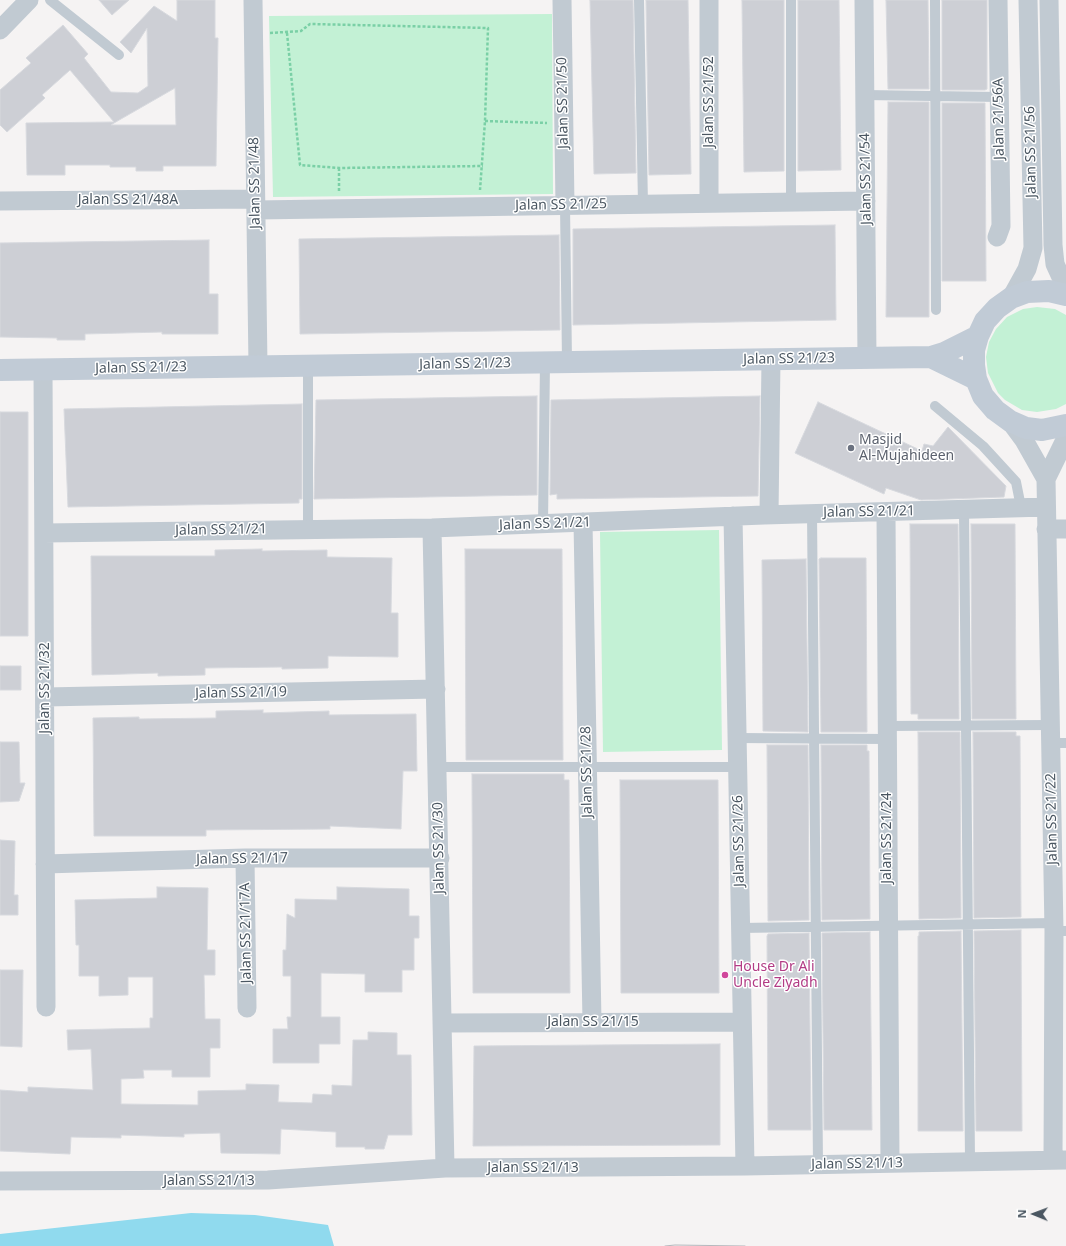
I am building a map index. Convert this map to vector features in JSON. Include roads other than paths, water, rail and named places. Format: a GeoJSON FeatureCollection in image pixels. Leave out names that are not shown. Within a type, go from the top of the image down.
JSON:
{"type":"FeatureCollection","features":[{"type":"Feature","properties":{"kind":"street"},"geometry":{"type":"LineString","coordinates":[[0,30],[29,0]]}},
{"type":"Feature","properties":{"kind":"street","name":"Jalan SS 21/48"},"geometry":{"type":"LineString","coordinates":[[253,0],[258,366]]}},
{"type":"Feature","properties":{"kind":"street","name":"Jalan SS 21/50"},"geometry":{"type":"LineString","coordinates":[[562,0],[565,205]]}},
{"type":"Feature","properties":{"kind":"street","name":"Jalan SS 21/52"},"geometry":{"type":"LineString","coordinates":[[709,0],[709,203]]}},
{"type":"Feature","properties":{"kind":"street","name":"Jalan SS 21/54"},"geometry":{"type":"LineString","coordinates":[[864,0],[867,358]]}},
{"type":"Feature","properties":{"kind":"street","name":"Jalan 21/56A"},"geometry":{"type":"LineString","coordinates":[[997,237],[1001,226],[998,0]]}},
{"type":"Feature","properties":{"kind":"street","name":"Jalan SS 21/56"},"geometry":{"type":"LineString","coordinates":[[1011,298],[1027,269],[1033,248],[1028,0]]}},
{"type":"Feature","properties":{"kind":"street","name":"Jalan SS 21/56"},"geometry":{"type":"LineString","coordinates":[[1049,0],[1053,245],[1055,264],[1066,288]]}},
{"type":"Feature","properties":{"kind":"street","name":"Jalan SS 21/48A"},"geometry":{"type":"LineString","coordinates":[[0,201],[256,205]]}},
{"type":"Feature","properties":{"kind":"street","name":"Jalan SS 21/25"},"geometry":{"type":"LineString","coordinates":[[256,205],[339,209],[866,201]]}},
{"type":"Feature","properties":{"kind":"street"},"geometry":{"type":"LineString","coordinates":[[1066,295],[1049,291],[1026,292],[1011,298],[997,308],[986,321],[978,336],[974,350],[976,379],[987,401],[995,410],[1010,421],[1026,428],[1042,430],[1066,425]]}},
{"type":"Feature","properties":{"kind":"street","name":"Jalan SS 21/23"},"geometry":{"type":"LineString","coordinates":[[0,370],[931,357],[944,353],[978,336]]}},
{"type":"Feature","properties":{"kind":"street","name":"Jalan SS 21/23"},"geometry":{"type":"LineString","coordinates":[[931,357],[976,379]]}},
{"type":"Feature","properties":{"kind":"street"},"geometry":{"type":"LineString","coordinates":[[769,515],[771,359]]}},
{"type":"Feature","properties":{"kind":"street","name":"Jalan SS 21/32"},"geometry":{"type":"LineString","coordinates":[[43,369],[46,1007]]}},
{"type":"Feature","properties":{"kind":"street","name":"Jalan SS 21/22"},"geometry":{"type":"LineString","coordinates":[[1010,421],[1024,440],[1046,479]]}},
{"type":"Feature","properties":{"kind":"street","name":"Jalan SS 21/22"},"geometry":{"type":"LineString","coordinates":[[1059,1160],[1055,737],[1046,529],[1046,479],[1066,438]]}},
{"type":"Feature","properties":{"kind":"street","name":"Jalan SS 21/21"},"geometry":{"type":"LineString","coordinates":[[44,533],[432,528],[812,513],[886,513],[1046,507]]}},
{"type":"Feature","properties":{"kind":"street","name":"Jalan SS 21/24"},"geometry":{"type":"LineString","coordinates":[[886,513],[886,732],[890,1163]]}},
{"type":"Feature","properties":{"kind":"street","name":"Jalan SS 21/26"},"geometry":{"type":"LineString","coordinates":[[733,516],[745,1166]]}},
{"type":"Feature","properties":{"kind":"street","name":"Jalan SS 21/28"},"geometry":{"type":"LineString","coordinates":[[583,522],[592,1022]]}},
{"type":"Feature","properties":{"kind":"street","name":"Jalan SS 21/30"},"geometry":{"type":"LineString","coordinates":[[432,528],[440,858],[445,1168]]}},
{"type":"Feature","properties":{"kind":"street"},"geometry":{"type":"LineString","coordinates":[[1046,529],[1066,529]]}},
{"type":"Feature","properties":{"kind":"street","name":"Jalan SS 21/19"},"geometry":{"type":"LineString","coordinates":[[45,697],[436,689]]}},
{"type":"Feature","properties":{"kind":"street","name":"Jalan SS 21/17"},"geometry":{"type":"LineString","coordinates":[[45,864],[245,858],[440,858]]}},
{"type":"Feature","properties":{"kind":"street","name":"Jalan SS 21/17A"},"geometry":{"type":"LineString","coordinates":[[245,858],[247,1008]]}},
{"type":"Feature","properties":{"kind":"street","name":"Jalan SS 21/15"},"geometry":{"type":"LineString","coordinates":[[443,1023],[742,1022]]}},
{"type":"Feature","properties":{"kind":"street","name":"Jalan SS 21/13"},"geometry":{"type":"LineString","coordinates":[[0,1181],[268,1180],[445,1168],[745,1166],[1059,1160]]}},
{"type":"Feature","properties":{"kind":"lane"},"geometry":{"type":"LineString","coordinates":[[50,0],[119,55]]}},
{"type":"Feature","properties":{"kind":"lane"},"geometry":{"type":"LineString","coordinates":[[639,0],[643,204]]}},
{"type":"Feature","properties":{"kind":"lane"},"geometry":{"type":"LineString","coordinates":[[791,0],[791,202]]}},
{"type":"Feature","properties":{"kind":"lane"},"geometry":{"type":"LineString","coordinates":[[935,0],[936,310]]}},
{"type":"Feature","properties":{"kind":"lane"},"geometry":{"type":"LineString","coordinates":[[865,95],[999,97]]}},
{"type":"Feature","properties":{"kind":"lane"},"geometry":{"type":"LineString","coordinates":[[565,205],[567,362]]}},
{"type":"Feature","properties":{"kind":"lane"},"geometry":{"type":"LineString","coordinates":[[543,524],[545,362]]}},
{"type":"Feature","properties":{"kind":"lane"},"geometry":{"type":"LineString","coordinates":[[308,366],[308,529]]}},
{"type":"Feature","properties":{"kind":"lane"},"geometry":{"type":"LineString","coordinates":[[936,406],[983,446],[1016,482],[1021,507]]}},
{"type":"Feature","properties":{"kind":"lane"},"geometry":{"type":"LineString","coordinates":[[964,510],[970,1161]]}},
{"type":"Feature","properties":{"kind":"lane"},"geometry":{"type":"LineString","coordinates":[[812,513],[818,1165]]}},
{"type":"Feature","properties":{"kind":"lane"},"geometry":{"type":"LineString","coordinates":[[737,738],[814,738],[966,726],[1055,737]]}},
{"type":"Feature","properties":{"kind":"lane"},"geometry":{"type":"LineString","coordinates":[[438,767],[738,767]]}},
{"type":"Feature","properties":{"kind":"lane"},"geometry":{"type":"LineString","coordinates":[[741,928],[968,925],[1058,929]]}},
{"type":"Feature","properties":{"kind":"water"},"geometry":{"type":"Polygon","coordinates":[[[191,1213],[255,1215],[328,1225],[334,1246],[0,1246],[0,1234],[191,1213]]]}},
{"type":"Feature","properties":{"kind":"tram line"},"geometry":{"type":"LineString","coordinates":[[665,1246],[745,1246]]}},
{"type":"Feature","properties":{"kind":"place","name":"Masjid Al-Mujahideen"},"geometry":{"type":"Point","coordinates":[851,448]}},
{"type":"Feature","properties":{"kind":"place","name":"House Dr Ali Uncle Ziyadh"},"geometry":{"type":"Point","coordinates":[725,975]}}]}
